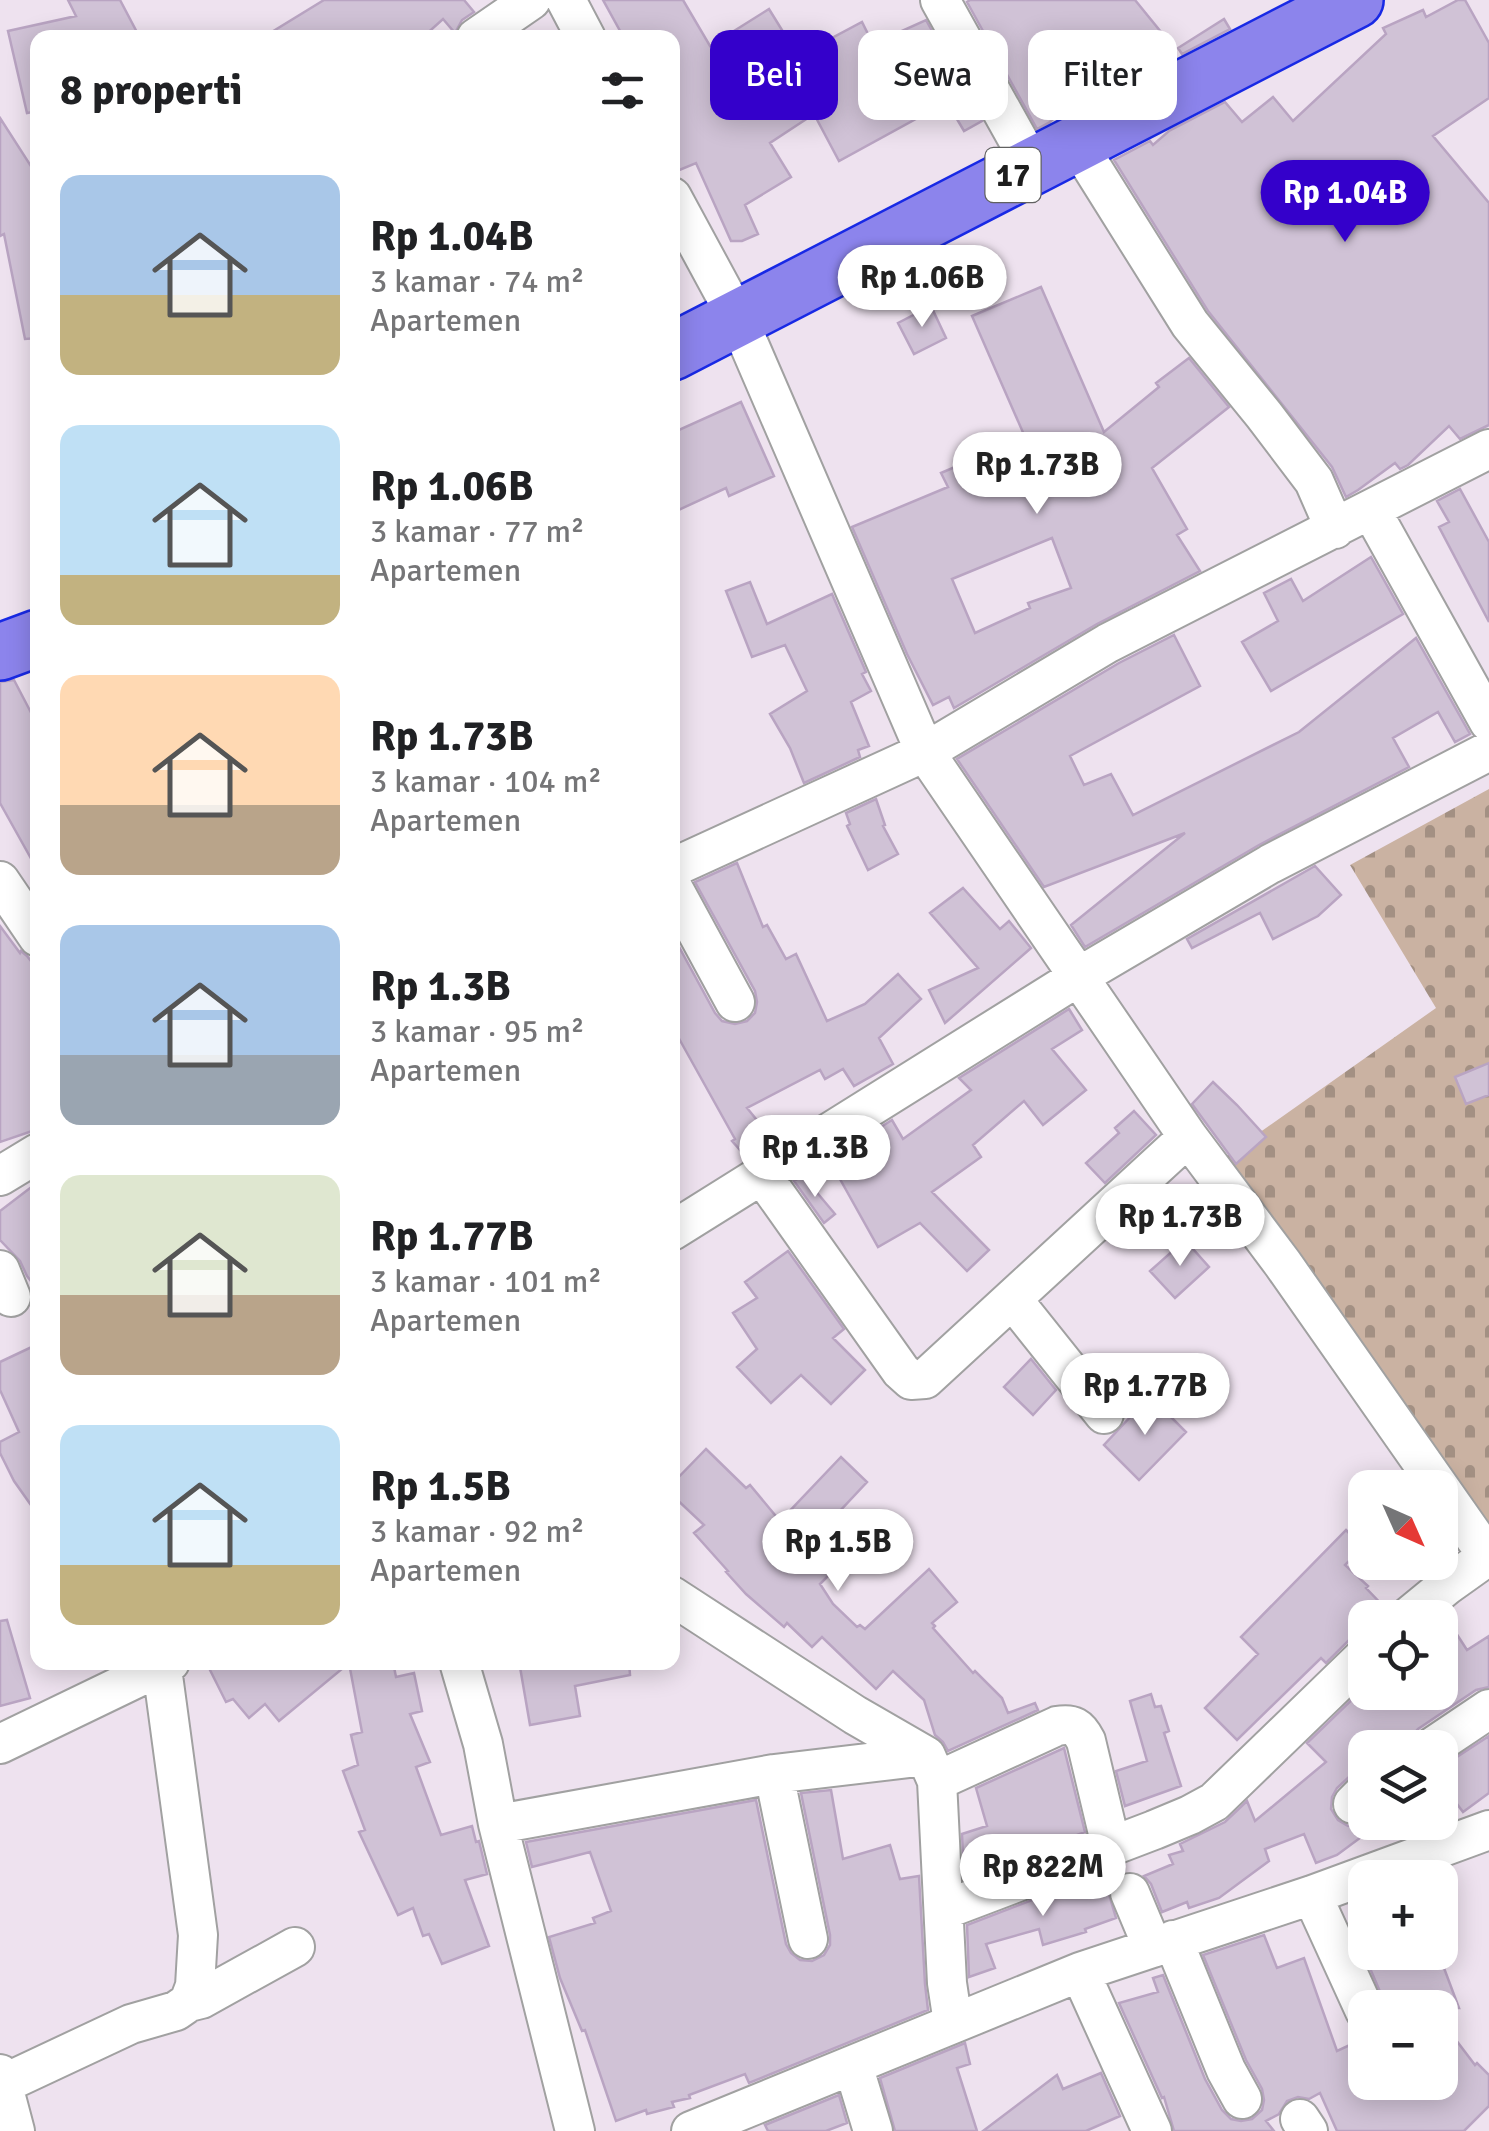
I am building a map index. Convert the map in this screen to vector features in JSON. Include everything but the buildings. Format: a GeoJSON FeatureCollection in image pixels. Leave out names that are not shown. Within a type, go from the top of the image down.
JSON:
{"type":"FeatureCollection","features":[{"type":"Feature","properties":{"kind":"highway","name":"17"},"geometry":{"type":"LineString","coordinates":[[680,348],[1355,0]]}},
{"type":"Feature","properties":{"kind":"highway"},"geometry":{"type":"LineString","coordinates":[[0,652],[30,641]]}},
{"type":"Feature","properties":{"kind":"street"},"geometry":{"type":"LineString","coordinates":[[488,30],[531,0]]}},
{"type":"Feature","properties":{"kind":"street"},"geometry":{"type":"LineString","coordinates":[[566,0],[582,30]]}},
{"type":"Feature","properties":{"kind":"street"},"geometry":{"type":"LineString","coordinates":[[940,0],[1054,154],[1314,481],[1334,529]]}},
{"type":"Feature","properties":{"kind":"street"},"geometry":{"type":"LineString","coordinates":[[680,212],[738,319],[926,752],[1188,1137],[1283,1264],[1427,1470]]}},
{"type":"Feature","properties":{"kind":"street"},"geometry":{"type":"LineString","coordinates":[[680,864],[926,752],[1108,644],[1489,448]]}},
{"type":"Feature","properties":{"kind":"street"},"geometry":{"type":"LineString","coordinates":[[1371,510],[1489,722]]}},
{"type":"Feature","properties":{"kind":"street"},"geometry":{"type":"LineString","coordinates":[[680,1226],[1078,977],[1270,864],[1489,751]]}},
{"type":"Feature","properties":{"kind":"street"},"geometry":{"type":"LineString","coordinates":[[0,881],[30,926]]}},
{"type":"Feature","properties":{"kind":"street"},"geometry":{"type":"LineString","coordinates":[[680,901],[735,1002]]}},
{"type":"Feature","properties":{"kind":"street"},"geometry":{"type":"LineString","coordinates":[[762,1175],[901,1371],[911,1380],[925,1379],[1188,1137]]}},
{"type":"Feature","properties":{"kind":"street"},"geometry":{"type":"LineString","coordinates":[[0,1176],[30,1158]]}},
{"type":"Feature","properties":{"kind":"street"},"geometry":{"type":"LineString","coordinates":[[1013,1300],[1104,1414]]}},
{"type":"Feature","properties":{"kind":"street"},"geometry":{"type":"LineString","coordinates":[[1429,1600],[1489,1557],[1458,1513]]}},
{"type":"Feature","properties":{"kind":"street"},"geometry":{"type":"LineString","coordinates":[[680,1601],[932,1768]]}},
{"type":"Feature","properties":{"kind":"street"},"geometry":{"type":"LineString","coordinates":[[0,1744],[155,1670]]}},
{"type":"Feature","properties":{"kind":"street"},"geometry":{"type":"LineString","coordinates":[[167,1670],[198,1934],[195,1986],[189,2002]]}},
{"type":"Feature","properties":{"kind":"street"},"geometry":{"type":"LineString","coordinates":[[461,1670],[483,1744],[498,1824],[575,2131]]}},
{"type":"Feature","properties":{"kind":"street"},"geometry":{"type":"LineString","coordinates":[[944,1910],[1190,1815],[1214,1802],[1348,1673]]}},
{"type":"Feature","properties":{"kind":"street"},"geometry":{"type":"LineString","coordinates":[[1458,1730],[1489,1709]]}},
{"type":"Feature","properties":{"kind":"street"},"geometry":{"type":"LineString","coordinates":[[498,1824],[774,1774],[852,1766],[932,1768],[1068,1724],[1077,1727],[1086,1741],[1110,1846]]}},
{"type":"Feature","properties":{"kind":"street"},"geometry":{"type":"LineString","coordinates":[[932,1768],[952,2023]]}},
{"type":"Feature","properties":{"kind":"street"},"geometry":{"type":"LineString","coordinates":[[774,1774],[808,1939]]}},
{"type":"Feature","properties":{"kind":"street"},"geometry":{"type":"LineString","coordinates":[[691,2131],[1080,1972],[1312,1896],[1489,1830]]}},
{"type":"Feature","properties":{"kind":"street"},"geometry":{"type":"LineString","coordinates":[[1130,1892],[1163,1944],[1242,2099]]}},
{"type":"Feature","properties":{"kind":"street"},"geometry":{"type":"LineString","coordinates":[[1312,1896],[1355,1990]]}},
{"type":"Feature","properties":{"kind":"street"},"geometry":{"type":"LineString","coordinates":[[15,2131],[2,2079],[131,2024],[176,2011],[295,1947]]}},
{"type":"Feature","properties":{"kind":"street"},"geometry":{"type":"LineString","coordinates":[[1080,1972],[1152,2131]]}},
{"type":"Feature","properties":{"kind":"street"},"geometry":{"type":"LineString","coordinates":[[853,2065],[873,2131]]}},
{"type":"Feature","properties":{"kind":"green space"},"geometry":{"type":"Polygon","coordinates":[[[1489,789],[1489,1526],[1458,1483],[1458,1470],[1448,1470],[1222,1159],[1436,1008],[1350,865],[1489,789]]]}}]}
